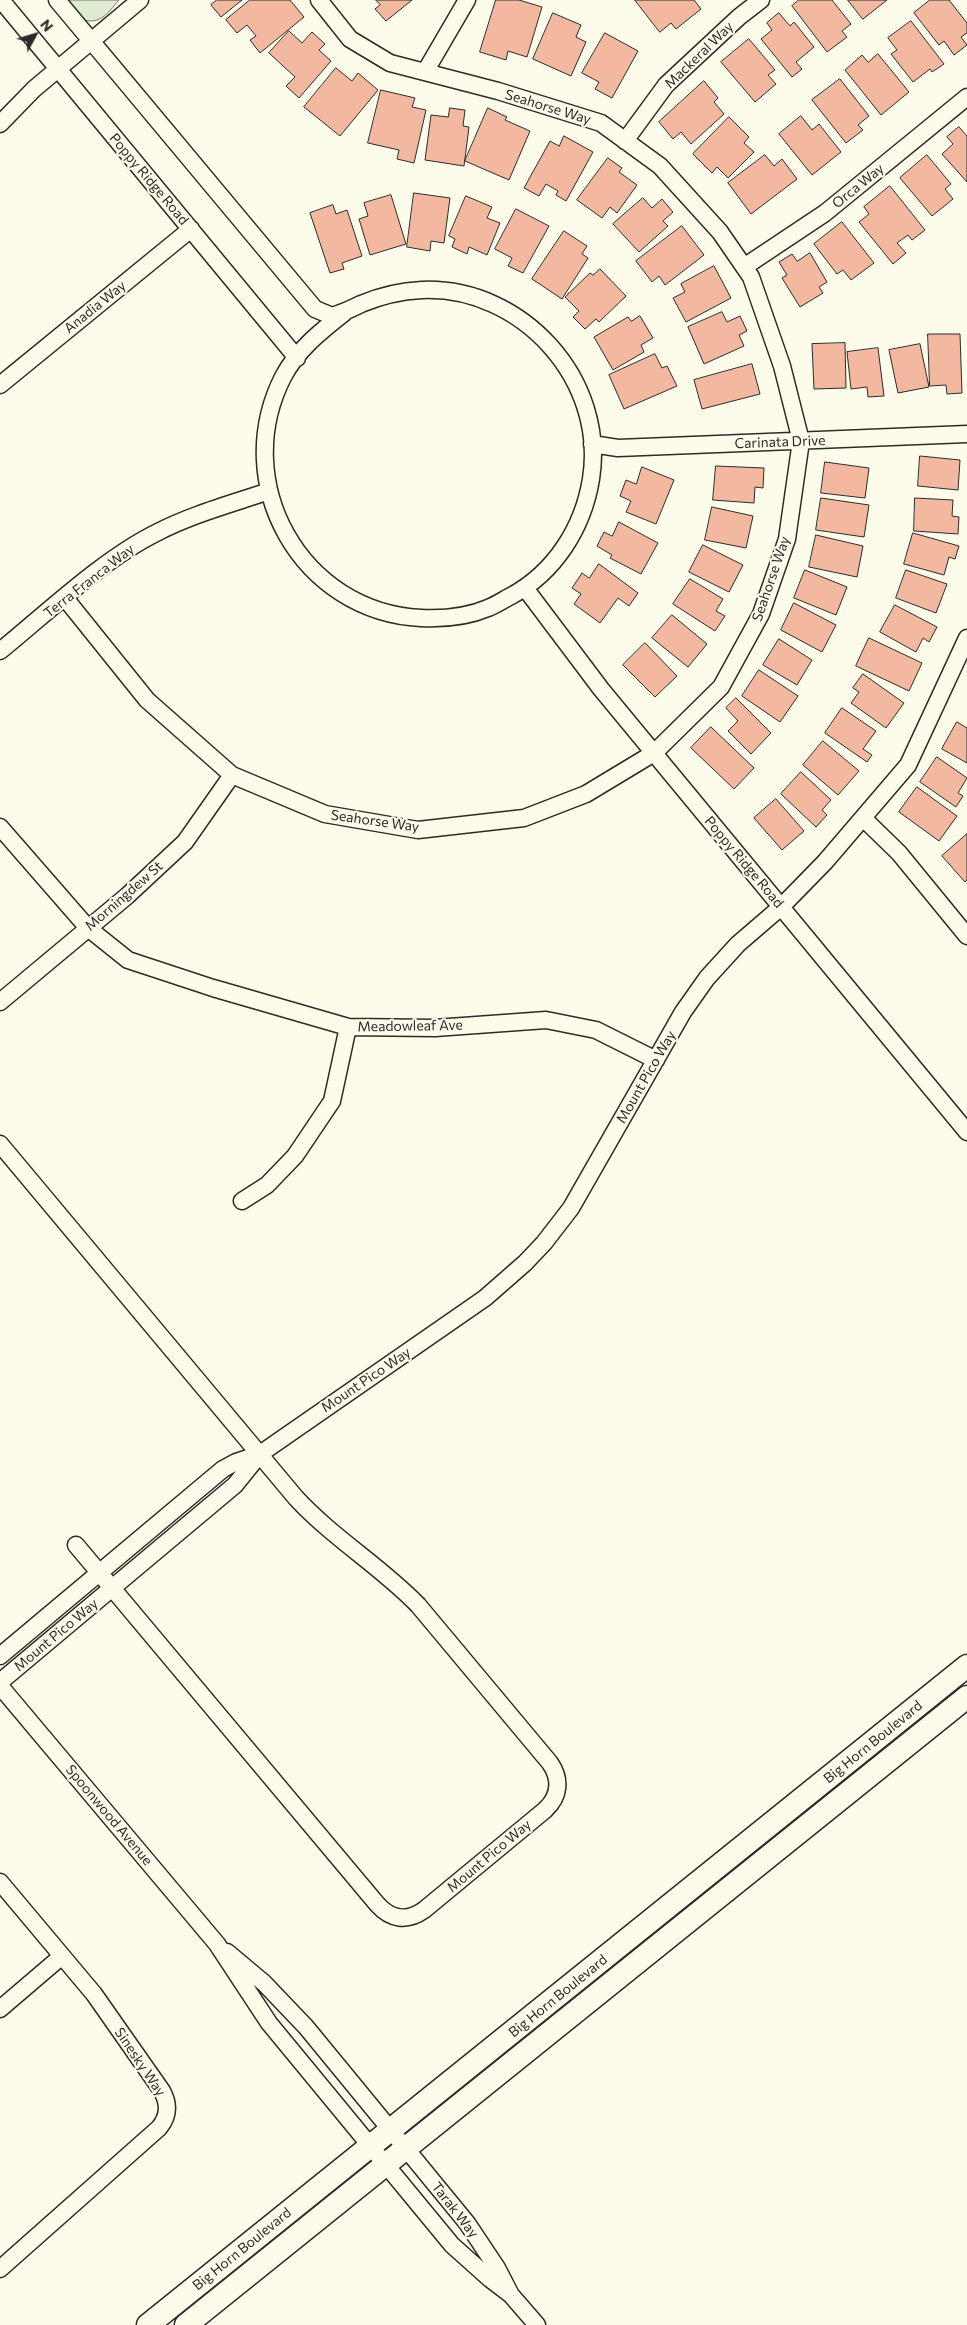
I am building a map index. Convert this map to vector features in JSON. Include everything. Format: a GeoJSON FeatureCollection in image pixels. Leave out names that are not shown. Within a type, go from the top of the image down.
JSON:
{"type":"FeatureCollection","features":[{"type":"Feature","properties":{"kind":"main road","name":"Big Horn Boulevard"},"geometry":{"type":"LineString","coordinates":[[148,2325],[967,1666]]}},
{"type":"Feature","properties":{"kind":"main road","name":"Big Horn Boulevard"},"geometry":{"type":"LineString","coordinates":[[186,2325],[967,1698]]}},
{"type":"Feature","properties":{"kind":"street","name":"Poppy Ridge Road"},"geometry":{"type":"LineString","coordinates":[[1,0],[297,358]]}},
{"type":"Feature","properties":{"kind":"street"},"geometry":{"type":"LineString","coordinates":[[56,0],[308,303],[323,314],[332,316],[344,313],[390,294],[424,290],[465,295],[504,309],[532,328],[556,352],[566,365],[581,395],[588,419],[592,444],[589,489],[574,532],[548,568],[525,588],[486,609],[443,619],[399,617],[357,603],[320,578],[291,545],[272,505],[269,492],[264,461],[268,417],[283,376],[310,340],[344,313]]}},
{"type":"Feature","properties":{"kind":"street"},"geometry":{"type":"LineString","coordinates":[[0,124],[34,89],[140,0]]}},
{"type":"Feature","properties":{"kind":"street","name":"Seahorse Way"},"geometry":{"type":"LineString","coordinates":[[65,598],[147,700],[232,776],[325,814],[418,830],[524,818],[586,794],[654,753],[721,687],[761,614],[787,538],[801,441],[782,366],[752,277],[720,232],[660,166],[600,123],[498,91],[390,63],[350,39],[319,0]]}},
{"type":"Feature","properties":{"kind":"street"},"geometry":{"type":"LineString","coordinates":[[425,72],[467,0]]}},
{"type":"Feature","properties":{"kind":"street","name":"Mackeral Way"},"geometry":{"type":"LineString","coordinates":[[625,140],[666,85],[739,17],[761,0]]}},
{"type":"Feature","properties":{"kind":"street","name":"Orca Way"},"geometry":{"type":"LineString","coordinates":[[744,267],[825,213],[967,97]]}},
{"type":"Feature","properties":{"kind":"street","name":"Anadia Way"},"geometry":{"type":"LineString","coordinates":[[0,385],[190,229]]}},
{"type":"Feature","properties":{"kind":"street","name":"Carinata Drive"},"geometry":{"type":"LineString","coordinates":[[592,444],[618,448],[967,434]]}},
{"type":"Feature","properties":{"kind":"street","name":"Terra Franca Way"},"geometry":{"type":"LineString","coordinates":[[0,651],[113,559],[157,532],[190,517],[269,492]]}},
{"type":"Feature","properties":{"kind":"street","name":"Poppy Ridge Road"},"geometry":{"type":"LineString","coordinates":[[525,588],[596,682],[967,1132]]}},
{"type":"Feature","properties":{"kind":"street","name":"Mount Pico Way"},"geometry":{"type":"LineString","coordinates":[[0,1656],[223,1469],[236,1462],[260,1454],[485,1298],[525,1263],[544,1243],[571,1208],[682,1012],[707,978],[738,944],[781,907],[825,862],[908,765],[967,638]]}},
{"type":"Feature","properties":{"kind":"street","name":"Morningdew St"},"geometry":{"type":"LineString","coordinates":[[0,1002],[127,896],[185,842],[232,776]]}},
{"type":"Feature","properties":{"kind":"street"},"geometry":{"type":"LineString","coordinates":[[863,818],[899,853],[967,936]]}},
{"type":"Feature","properties":{"kind":"street","name":"Meadowleaf Ave"},"geometry":{"type":"LineString","coordinates":[[0,827],[88,928],[128,960],[213,988],[348,1027],[436,1028],[546,1020],[596,1030],[656,1060]]}},
{"type":"Feature","properties":{"kind":"street"},"geometry":{"type":"LineString","coordinates":[[242,1201],[267,1185],[295,1156],[332,1102],[348,1027]]}},
{"type":"Feature","properties":{"kind":"street","name":"Mount Pico Way"},"geometry":{"type":"LineString","coordinates":[[0,1144],[317,1520],[394,1582],[418,1605],[550,1763],[557,1775],[558,1789],[551,1804],[418,1915],[402,1918],[388,1914],[364,1890],[76,1545]]}},
{"type":"Feature","properties":{"kind":"street","name":"Mount Pico Way"},"geometry":{"type":"LineString","coordinates":[[0,1684],[235,1485],[260,1454]]}},
{"type":"Feature","properties":{"kind":"street","name":"Spoonwood Avenue"},"geometry":{"type":"LineString","coordinates":[[0,1684],[217,1944],[270,2023],[386,2164]]}},
{"type":"Feature","properties":{"kind":"street","name":"Sinesky Way"},"geometry":{"type":"LineString","coordinates":[[0,1882],[94,1994],[166,2097],[167,2112],[159,2128],[0,2269]]}},
{"type":"Feature","properties":{"kind":"street","name":"Spoonwood Avenue"},"geometry":{"type":"LineString","coordinates":[[217,1944],[286,2004],[391,2130]]}},
{"type":"Feature","properties":{"kind":"street"},"geometry":{"type":"LineString","coordinates":[[0,2009],[62,1956]]}},
{"type":"Feature","properties":{"kind":"street","name":"Tarak Way"},"geometry":{"type":"LineString","coordinates":[[391,2130],[472,2230],[511,2295],[537,2325]]}},
{"type":"Feature","properties":{"kind":"street","name":"Tarak Way"},"geometry":{"type":"LineString","coordinates":[[386,2164],[452,2245],[511,2295]]}},
{"type":"Feature","properties":{"kind":"green space"},"geometry":{"type":"Polygon","coordinates":[[[67,0],[119,0],[111,10],[98,20],[87,21],[80,19],[67,0]]]}},
{"type":"Feature","properties":{"kind":"building"},"geometry":{"type":"Polygon","coordinates":[[[217,0],[242,0],[221,17],[211,5],[217,0]]]}},
{"type":"Feature","properties":{"kind":"building"},"geometry":{"type":"Polygon","coordinates":[[[250,0],[290,0],[304,17],[260,53],[250,40],[256,36],[247,25],[237,33],[226,20],[250,0]]]}},
{"type":"Feature","properties":{"kind":"building"},"geometry":{"type":"Polygon","coordinates":[[[376,0],[412,0],[386,21],[375,9],[380,5],[376,0]]]}},
{"type":"Feature","properties":{"kind":"building"},"geometry":{"type":"Polygon","coordinates":[[[496,0],[519,0],[542,7],[527,57],[508,51],[506,60],[480,52],[496,0]]]}},
{"type":"Feature","properties":{"kind":"building"},"geometry":{"type":"Polygon","coordinates":[[[635,0],[694,0],[701,9],[676,29],[671,23],[660,32],[635,0]]]}},
{"type":"Feature","properties":{"kind":"building"},"geometry":{"type":"Polygon","coordinates":[[[799,0],[832,0],[851,24],[842,31],[847,37],[827,52],[792,6],[799,0]]]}},
{"type":"Feature","properties":{"kind":"building"},"geometry":{"type":"Polygon","coordinates":[[[848,0],[887,0],[863,19],[848,0]]]}},
{"type":"Feature","properties":{"kind":"building"},"geometry":{"type":"Polygon","coordinates":[[[930,0],[949,0],[967,23],[967,33],[961,37],[967,45],[954,55],[944,41],[939,45],[914,13],[930,0]]]}},
{"type":"Feature","properties":{"kind":"building"},"geometry":{"type":"Polygon","coordinates":[[[553,13],[581,25],[576,37],[586,42],[571,76],[533,59],[553,13]]]}},
{"type":"Feature","properties":{"kind":"building"},"geometry":{"type":"Polygon","coordinates":[[[779,13],[790,26],[794,22],[814,47],[796,62],[802,69],[792,77],[761,39],[772,30],[767,23],[779,13]]]}},
{"type":"Feature","properties":{"kind":"building"},"geometry":{"type":"Polygon","coordinates":[[[911,21],[944,64],[932,72],[930,69],[913,82],[891,54],[897,50],[888,38],[911,21]]]}},
{"type":"Feature","properties":{"kind":"building"},"geometry":{"type":"Polygon","coordinates":[[[289,31],[302,43],[312,32],[325,44],[319,50],[331,61],[299,98],[286,86],[295,77],[269,53],[289,31]]]}},
{"type":"Feature","properties":{"kind":"building"},"geometry":{"type":"Polygon","coordinates":[[[605,33],[638,51],[612,98],[595,89],[599,82],[582,73],[605,33]]]}},
{"type":"Feature","properties":{"kind":"building"},"geometry":{"type":"Polygon","coordinates":[[[749,39],[775,70],[768,75],[776,84],[755,102],[721,62],[749,39]]]}},
{"type":"Feature","properties":{"kind":"building"},"geometry":{"type":"Polygon","coordinates":[[[878,54],[909,92],[881,115],[845,70],[862,55],[868,62],[878,54]]]}},
{"type":"Feature","properties":{"kind":"building"},"geometry":{"type":"Polygon","coordinates":[[[336,68],[352,81],[358,73],[378,90],[340,136],[304,107],[336,68]]]}},
{"type":"Feature","properties":{"kind":"building"},"geometry":{"type":"Polygon","coordinates":[[[840,79],[869,116],[858,125],[863,130],[846,143],[812,100],[840,79]]]}},
{"type":"Feature","properties":{"kind":"building"},"geometry":{"type":"Polygon","coordinates":[[[704,81],[718,98],[714,102],[724,114],[691,144],[681,132],[673,139],[659,122],[704,81]]]}},
{"type":"Feature","properties":{"kind":"building"},"geometry":{"type":"Polygon","coordinates":[[[381,90],[415,98],[412,107],[426,110],[414,163],[397,159],[399,150],[368,143],[381,90]]]}},
{"type":"Feature","properties":{"kind":"building"},"geometry":{"type":"Polygon","coordinates":[[[450,108],[465,110],[463,126],[469,127],[464,166],[425,160],[431,115],[448,117],[450,108]]]}},
{"type":"Feature","properties":{"kind":"building"},"geometry":{"type":"Polygon","coordinates":[[[488,108],[507,117],[505,120],[530,131],[509,180],[465,161],[488,108]]]}},
{"type":"Feature","properties":{"kind":"building"},"geometry":{"type":"Polygon","coordinates":[[[801,116],[812,130],[819,124],[841,152],[812,175],[779,134],[801,116]]]}},
{"type":"Feature","properties":{"kind":"building"},"geometry":{"type":"Polygon","coordinates":[[[729,117],[749,137],[744,143],[754,152],[728,178],[717,167],[712,173],[693,154],[729,117]]]}},
{"type":"Feature","properties":{"kind":"building"},"geometry":{"type":"Polygon","coordinates":[[[959,127],[967,136],[967,182],[942,154],[953,144],[947,137],[959,127]]]}},
{"type":"Feature","properties":{"kind":"building"},"geometry":{"type":"Polygon","coordinates":[[[564,136],[593,152],[566,201],[556,195],[558,191],[546,184],[539,196],[524,188],[550,141],[559,146],[564,136]]]}},
{"type":"Feature","properties":{"kind":"building"},"geometry":{"type":"Polygon","coordinates":[[[765,155],[774,166],[782,159],[797,179],[751,214],[728,183],[765,155]]]}},
{"type":"Feature","properties":{"kind":"building"},"geometry":{"type":"Polygon","coordinates":[[[927,155],[951,184],[945,189],[953,199],[932,216],[900,178],[927,155]]]}},
{"type":"Feature","properties":{"kind":"building"},"geometry":{"type":"Polygon","coordinates":[[[608,158],[622,168],[619,172],[637,185],[617,213],[610,207],[602,218],[577,200],[608,158]]]}},
{"type":"Feature","properties":{"kind":"building"},"geometry":{"type":"Polygon","coordinates":[[[890,186],[925,230],[912,240],[908,235],[897,243],[906,253],[893,264],[859,222],[869,214],[864,207],[890,186]]]}},
{"type":"Feature","properties":{"kind":"building"},"geometry":{"type":"Polygon","coordinates":[[[414,193],[450,198],[444,243],[431,241],[430,251],[407,247],[414,193]]]}},
{"type":"Feature","properties":{"kind":"building"},"geometry":{"type":"Polygon","coordinates":[[[391,195],[406,244],[370,255],[359,219],[368,216],[364,203],[391,195]]]}},
{"type":"Feature","properties":{"kind":"building"},"geometry":{"type":"Polygon","coordinates":[[[466,196],[492,207],[487,218],[500,223],[487,255],[469,247],[467,254],[452,247],[455,239],[449,236],[466,196]]]}},
{"type":"Feature","properties":{"kind":"building"},"geometry":{"type":"Polygon","coordinates":[[[643,198],[652,208],[662,199],[673,212],[663,221],[668,226],[639,252],[613,224],[643,198]]]}},
{"type":"Feature","properties":{"kind":"building"},"geometry":{"type":"Polygon","coordinates":[[[333,205],[336,214],[347,210],[362,256],[342,263],[344,269],[330,273],[310,213],[333,205]]]}},
{"type":"Feature","properties":{"kind":"building"},"geometry":{"type":"Polygon","coordinates":[[[516,209],[549,226],[523,273],[508,266],[512,258],[495,249],[516,209]]]}},
{"type":"Feature","properties":{"kind":"building"},"geometry":{"type":"Polygon","coordinates":[[[842,222],[874,263],[851,280],[843,270],[837,274],[814,244],[842,222]]]}},
{"type":"Feature","properties":{"kind":"building"},"geometry":{"type":"Polygon","coordinates":[[[682,226],[704,255],[665,285],[659,276],[652,282],[636,261],[682,226]]]}},
{"type":"Feature","properties":{"kind":"building"},"geometry":{"type":"Polygon","coordinates":[[[564,231],[587,246],[582,254],[588,258],[562,299],[532,279],[564,231]]]}},
{"type":"Feature","properties":{"kind":"building"},"geometry":{"type":"Polygon","coordinates":[[[810,253],[827,282],[819,287],[823,293],[800,307],[782,278],[787,275],[779,262],[792,254],[797,261],[810,253]]]}},
{"type":"Feature","properties":{"kind":"building"},"geometry":{"type":"Polygon","coordinates":[[[714,266],[731,298],[686,322],[673,298],[685,292],[681,284],[714,266]]]}},
{"type":"Feature","properties":{"kind":"building"},"geometry":{"type":"Polygon","coordinates":[[[600,269],[626,296],[599,322],[596,319],[585,329],[573,317],[579,311],[565,297],[590,273],[593,275],[600,269]]]}},
{"type":"Feature","properties":{"kind":"building"},"geometry":{"type":"Polygon","coordinates":[[[722,312],[727,322],[740,316],[747,331],[739,335],[744,346],[704,364],[688,327],[722,312]]]}},
{"type":"Feature","properties":{"kind":"building"},"geometry":{"type":"Polygon","coordinates":[[[640,316],[653,338],[641,345],[644,352],[613,370],[594,337],[628,317],[631,321],[640,316]]]}},
{"type":"Feature","properties":{"kind":"building"},"geometry":{"type":"Polygon","coordinates":[[[928,334],[960,334],[962,393],[947,394],[946,385],[930,386],[928,334]]]}},
{"type":"Feature","properties":{"kind":"building"},"geometry":{"type":"Polygon","coordinates":[[[845,343],[846,388],[814,389],[812,344],[845,343]]]}},
{"type":"Feature","properties":{"kind":"building"},"geometry":{"type":"Polygon","coordinates":[[[920,344],[929,387],[898,393],[889,350],[920,344]]]}},
{"type":"Feature","properties":{"kind":"building"},"geometry":{"type":"Polygon","coordinates":[[[878,348],[884,396],[868,397],[867,387],[851,389],[847,352],[878,348]]]}},
{"type":"Feature","properties":{"kind":"building"},"geometry":{"type":"Polygon","coordinates":[[[655,354],[662,368],[667,366],[677,386],[624,409],[609,375],[655,354]]]}},
{"type":"Feature","properties":{"kind":"building"},"geometry":{"type":"Polygon","coordinates":[[[752,364],[760,394],[702,409],[694,380],[752,364]]]}},
{"type":"Feature","properties":{"kind":"building"},"geometry":{"type":"Polygon","coordinates":[[[920,456],[960,460],[958,490],[918,486],[920,456]]]}},
{"type":"Feature","properties":{"kind":"building"},"geometry":{"type":"Polygon","coordinates":[[[825,462],[869,468],[865,498],[821,493],[825,462]]]}},
{"type":"Feature","properties":{"kind":"building"},"geometry":{"type":"Polygon","coordinates":[[[716,466],[764,468],[763,488],[755,487],[754,503],[713,500],[716,466]]]}},
{"type":"Feature","properties":{"kind":"building"},"geometry":{"type":"Polygon","coordinates":[[[642,467],[674,480],[656,524],[626,512],[631,501],[620,496],[626,480],[636,484],[642,467]]]}},
{"type":"Feature","properties":{"kind":"building"},"geometry":{"type":"Polygon","coordinates":[[[821,498],[869,505],[864,537],[816,530],[821,498]]]}},
{"type":"Feature","properties":{"kind":"building"},"geometry":{"type":"Polygon","coordinates":[[[915,498],[953,500],[952,516],[959,517],[958,534],[914,531],[915,498]]]}},
{"type":"Feature","properties":{"kind":"building"},"geometry":{"type":"Polygon","coordinates":[[[712,507],[753,516],[746,548],[705,540],[712,507]]]}},
{"type":"Feature","properties":{"kind":"building"},"geometry":{"type":"Polygon","coordinates":[[[619,522],[658,543],[641,574],[610,558],[612,555],[597,546],[604,532],[612,536],[619,522]]]}},
{"type":"Feature","properties":{"kind":"building"},"geometry":{"type":"Polygon","coordinates":[[[913,533],[959,546],[955,559],[949,557],[944,575],[904,564],[913,533]]]}},
{"type":"Feature","properties":{"kind":"building"},"geometry":{"type":"Polygon","coordinates":[[[816,535],[863,546],[857,577],[809,567],[816,535]]]}},
{"type":"Feature","properties":{"kind":"building"},"geometry":{"type":"Polygon","coordinates":[[[703,545],[743,565],[729,592],[689,572],[703,545]]]}},
{"type":"Feature","properties":{"kind":"building"},"geometry":{"type":"Polygon","coordinates":[[[599,564],[638,593],[629,606],[618,598],[600,623],[574,604],[581,594],[572,588],[582,573],[589,578],[599,564]]]}},
{"type":"Feature","properties":{"kind":"building"},"geometry":{"type":"Polygon","coordinates":[[[805,570],[847,587],[836,615],[794,598],[805,570]]]}},
{"type":"Feature","properties":{"kind":"building"},"geometry":{"type":"Polygon","coordinates":[[[906,570],[947,584],[936,613],[896,598],[906,570]]]}},
{"type":"Feature","properties":{"kind":"building"},"geometry":{"type":"Polygon","coordinates":[[[690,579],[723,599],[716,611],[725,616],[715,631],[673,604],[690,579]]]}},
{"type":"Feature","properties":{"kind":"building"},"geometry":{"type":"Polygon","coordinates":[[[794,603],[836,625],[822,652],[781,630],[794,603]]]}},
{"type":"Feature","properties":{"kind":"building"},"geometry":{"type":"Polygon","coordinates":[[[895,605],[937,627],[929,642],[923,638],[916,652],[880,632],[895,605]]]}},
{"type":"Feature","properties":{"kind":"building"},"geometry":{"type":"Polygon","coordinates":[[[672,615],[707,644],[688,667],[652,638],[672,615]]]}},
{"type":"Feature","properties":{"kind":"building"},"geometry":{"type":"Polygon","coordinates":[[[869,638],[922,663],[909,691],[856,666],[869,638]]]}},
{"type":"Feature","properties":{"kind":"building"},"geometry":{"type":"Polygon","coordinates":[[[779,639],[812,660],[797,685],[763,665],[779,639]]]}},
{"type":"Feature","properties":{"kind":"building"},"geometry":{"type":"Polygon","coordinates":[[[645,643],[677,676],[655,697],[623,665],[645,643]]]}},
{"type":"Feature","properties":{"kind":"building"},"geometry":{"type":"Polygon","coordinates":[[[759,670],[798,696],[780,722],[742,696],[759,670]]]}},
{"type":"Feature","properties":{"kind":"building"},"geometry":{"type":"Polygon","coordinates":[[[863,674],[904,703],[886,728],[851,703],[859,692],[853,688],[863,674]]]}},
{"type":"Feature","properties":{"kind":"building"},"geometry":{"type":"Polygon","coordinates":[[[736,698],[771,733],[751,754],[728,731],[738,721],[726,708],[736,698]]]}},
{"type":"Feature","properties":{"kind":"building"},"geometry":{"type":"Polygon","coordinates":[[[842,708],[876,731],[863,749],[872,755],[867,762],[825,733],[842,708]]]}},
{"type":"Feature","properties":{"kind":"building"},"geometry":{"type":"Polygon","coordinates":[[[957,722],[967,728],[967,763],[942,749],[957,722]]]}},
{"type":"Feature","properties":{"kind":"building"},"geometry":{"type":"Polygon","coordinates":[[[711,727],[754,768],[734,789],[691,748],[711,727]]]}},
{"type":"Feature","properties":{"kind":"building"},"geometry":{"type":"Polygon","coordinates":[[[823,741],[859,771],[838,795],[803,765],[823,741]]]}},
{"type":"Feature","properties":{"kind":"building"},"geometry":{"type":"Polygon","coordinates":[[[937,757],[967,778],[958,793],[963,796],[956,807],[920,782],[937,757]]]}},
{"type":"Feature","properties":{"kind":"building"},"geometry":{"type":"Polygon","coordinates":[[[801,772],[831,800],[822,810],[827,815],[816,827],[781,794],[801,772]]]}},
{"type":"Feature","properties":{"kind":"building"},"geometry":{"type":"Polygon","coordinates":[[[917,787],[957,816],[939,841],[899,812],[917,787]]]}},
{"type":"Feature","properties":{"kind":"building"},"geometry":{"type":"Polygon","coordinates":[[[776,799],[804,831],[782,850],[754,818],[776,799]]]}},
{"type":"Feature","properties":{"kind":"building"},"geometry":{"type":"Polygon","coordinates":[[[967,834],[967,880],[965,882],[942,856],[967,834]]]}}]}
